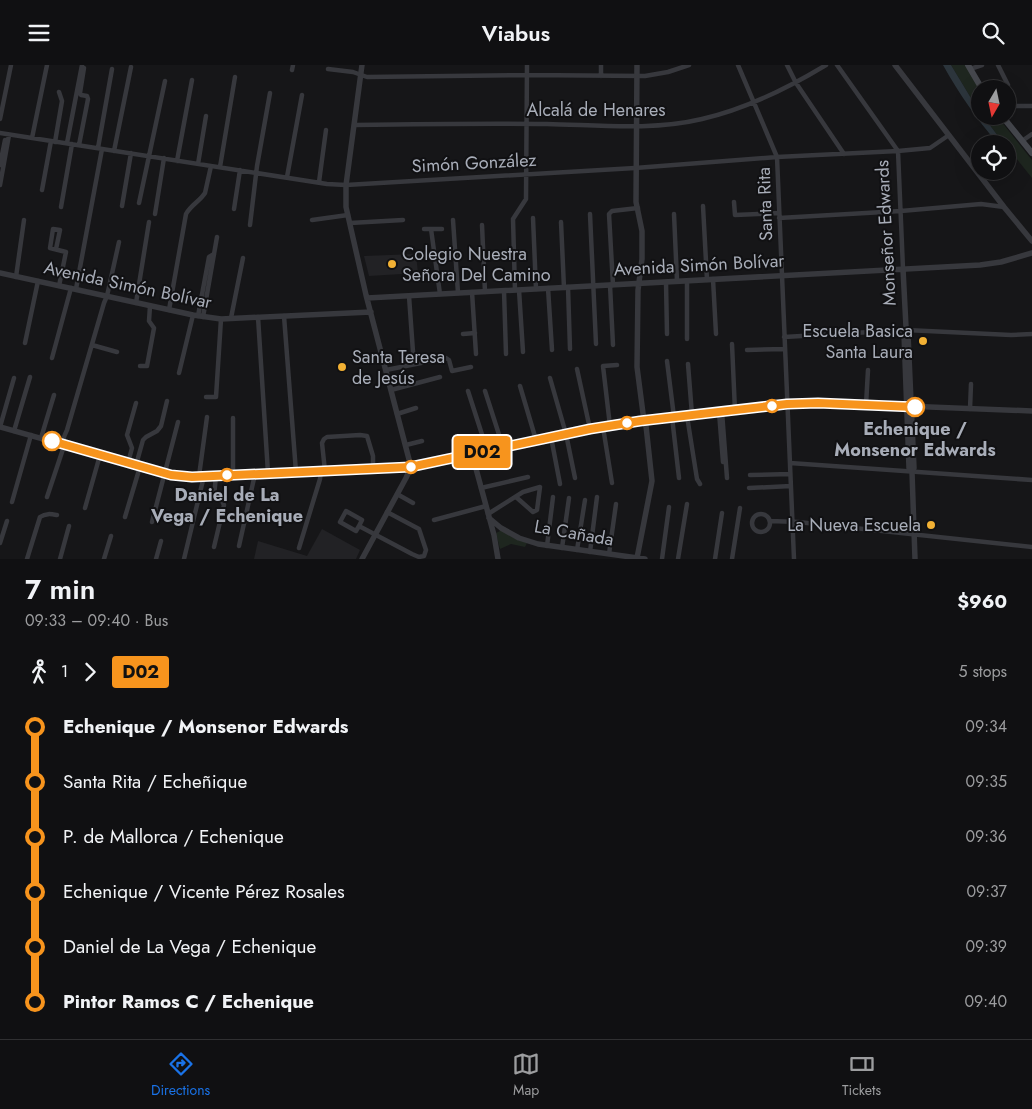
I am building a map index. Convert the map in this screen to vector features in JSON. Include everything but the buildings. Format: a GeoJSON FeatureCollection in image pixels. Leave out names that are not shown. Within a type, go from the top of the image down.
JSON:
{"type":"FeatureCollection","features":[{"type":"Feature","properties":{"kind":"main road"},"geometry":{"type":"LineString","coordinates":[[969,67],[977,80]]}},
{"type":"Feature","properties":{"kind":"main road"},"geometry":{"type":"LineString","coordinates":[[1009,125],[1032,153]]}},
{"type":"Feature","properties":{"kind":"street"},"geometry":{"type":"LineString","coordinates":[[0,119],[11,65]]}},
{"type":"Feature","properties":{"kind":"street"},"geometry":{"type":"LineString","coordinates":[[32,138],[47,65]]}},
{"type":"Feature","properties":{"kind":"street"},"geometry":{"type":"LineString","coordinates":[[362,65],[346,185],[346,202],[367,298],[406,445],[410,467],[362,559]]}},
{"type":"Feature","properties":{"kind":"street"},"geometry":{"type":"LineString","coordinates":[[523,352],[513,219],[526,199],[527,65]]}},
{"type":"Feature","properties":{"kind":"street"},"geometry":{"type":"LineString","coordinates":[[601,65],[601,76]]}},
{"type":"Feature","properties":{"kind":"street"},"geometry":{"type":"LineString","coordinates":[[637,65],[636,202],[642,231],[642,259],[638,283],[637,367],[650,488],[637,558]]}},
{"type":"Feature","properties":{"kind":"street"},"geometry":{"type":"LineString","coordinates":[[328,69],[353,72],[367,77],[601,76],[660,74],[689,65]]}},
{"type":"Feature","properties":{"kind":"street","name":"Santa Rita"},"geometry":{"type":"LineString","coordinates":[[738,65],[777,157],[794,559]]}},
{"type":"Feature","properties":{"kind":"street"},"geometry":{"type":"LineString","coordinates":[[787,65],[796,83],[844,154]]}},
{"type":"Feature","properties":{"kind":"street","name":"Alcalá de Henares"},"geometry":{"type":"LineString","coordinates":[[354,125],[662,125],[712,117],[753,102],[796,83],[826,65]]}},
{"type":"Feature","properties":{"kind":"street","name":"Monseñor Edwards"},"geometry":{"type":"LineString","coordinates":[[837,65],[898,151],[906,330],[904,334],[910,440],[909,468],[912,472],[915,559]]}},
{"type":"Feature","properties":{"kind":"street"},"geometry":{"type":"LineString","coordinates":[[895,65],[1032,241]]}},
{"type":"Feature","properties":{"kind":"street"},"geometry":{"type":"LineString","coordinates":[[969,67],[982,65]]}},
{"type":"Feature","properties":{"kind":"street"},"geometry":{"type":"LineString","coordinates":[[998,65],[1006,80]]}},
{"type":"Feature","properties":{"kind":"street"},"geometry":{"type":"LineString","coordinates":[[61,207],[69,144],[83,66]]}},
{"type":"Feature","properties":{"kind":"street"},"geometry":{"type":"LineString","coordinates":[[79,145],[88,99],[87,96],[80,93],[83,66]]}},
{"type":"Feature","properties":{"kind":"street"},"geometry":{"type":"LineString","coordinates":[[114,151],[131,67]]}},
{"type":"Feature","properties":{"kind":"street"},"geometry":{"type":"LineString","coordinates":[[52,358],[74,289],[100,149],[112,69]]}},
{"type":"Feature","properties":{"kind":"street"},"geometry":{"type":"LineString","coordinates":[[220,167],[235,77]]}},
{"type":"Feature","properties":{"kind":"street"},"geometry":{"type":"LineString","coordinates":[[177,161],[192,80]]}},
{"type":"Feature","properties":{"kind":"street"},"geometry":{"type":"LineString","coordinates":[[139,203],[165,81]]}},
{"type":"Feature","properties":{"kind":"street"},"geometry":{"type":"LineString","coordinates":[[42,190],[62,101],[59,92]]}},
{"type":"Feature","properties":{"kind":"street"},"geometry":{"type":"LineString","coordinates":[[250,225],[256,173],[270,93]]}},
{"type":"Feature","properties":{"kind":"street"},"geometry":{"type":"LineString","coordinates":[[287,177],[302,95]]}},
{"type":"Feature","properties":{"kind":"street"},"geometry":{"type":"LineString","coordinates":[[1016,106],[1032,106]]}},
{"type":"Feature","properties":{"kind":"street"},"geometry":{"type":"LineString","coordinates":[[198,164],[206,116]]}},
{"type":"Feature","properties":{"kind":"street"},"geometry":{"type":"LineString","coordinates":[[319,182],[326,130]]}},
{"type":"Feature","properties":{"kind":"street","name":"Simón González"},"geometry":{"type":"LineString","coordinates":[[0,133],[256,173],[346,185],[898,151],[930,148],[949,135]]}},
{"type":"Feature","properties":{"kind":"street"},"geometry":{"type":"LineString","coordinates":[[0,165],[8,134]]}},
{"type":"Feature","properties":{"kind":"street"},"geometry":{"type":"LineString","coordinates":[[0,185],[8,134]]}},
{"type":"Feature","properties":{"kind":"street"},"geometry":{"type":"LineString","coordinates":[[1022,141],[1032,134]]}},
{"type":"Feature","properties":{"kind":"street"},"geometry":{"type":"LineString","coordinates":[[122,206],[131,153]]}},
{"type":"Feature","properties":{"kind":"street"},"geometry":{"type":"LineString","coordinates":[[155,214],[164,158]]}},
{"type":"Feature","properties":{"kind":"street"},"geometry":{"type":"LineString","coordinates":[[169,310],[186,214],[206,193],[211,166]]}},
{"type":"Feature","properties":{"kind":"street"},"geometry":{"type":"LineString","coordinates":[[234,209],[240,170]]}},
{"type":"Feature","properties":{"kind":"street"},"geometry":{"type":"LineString","coordinates":[[734,202],[735,215],[900,211],[981,205],[1004,207]]}},
{"type":"Feature","properties":{"kind":"street"},"geometry":{"type":"LineString","coordinates":[[703,206],[716,334]]}},
{"type":"Feature","properties":{"kind":"street"},"geometry":{"type":"LineString","coordinates":[[613,345],[609,214],[612,211],[638,208]]}},
{"type":"Feature","properties":{"kind":"street"},"geometry":{"type":"LineString","coordinates":[[590,214],[596,344]]}},
{"type":"Feature","properties":{"kind":"street"},"geometry":{"type":"LineString","coordinates":[[674,214],[677,281]]}},
{"type":"Feature","properties":{"kind":"street"},"geometry":{"type":"LineString","coordinates":[[312,219],[348,215]]}},
{"type":"Feature","properties":{"kind":"street"},"geometry":{"type":"LineString","coordinates":[[533,218],[536,289]]}},
{"type":"Feature","properties":{"kind":"street"},"geometry":{"type":"LineString","coordinates":[[16,277],[24,220]]}},
{"type":"Feature","properties":{"kind":"street"},"geometry":{"type":"LineString","coordinates":[[350,223],[403,220]]}},
{"type":"Feature","properties":{"kind":"street"},"geometry":{"type":"LineString","coordinates":[[453,220],[458,293]]}},
{"type":"Feature","properties":{"kind":"street"},"geometry":{"type":"LineString","coordinates":[[136,303],[149,222]]}},
{"type":"Feature","properties":{"kind":"street"},"geometry":{"type":"LineString","coordinates":[[562,222],[570,349]]}},
{"type":"Feature","properties":{"kind":"street"},"geometry":{"type":"LineString","coordinates":[[482,225],[485,292]]}},
{"type":"Feature","properties":{"kind":"street"},"geometry":{"type":"LineString","coordinates":[[424,229],[442,229]]}},
{"type":"Feature","properties":{"kind":"street"},"geometry":{"type":"LineString","coordinates":[[431,229],[440,294]]}},
{"type":"Feature","properties":{"kind":"street"},"geometry":{"type":"LineString","coordinates":[[179,373],[198,316],[217,237]]}},
{"type":"Feature","properties":{"kind":"street"},"geometry":{"type":"LineString","coordinates":[[47,497],[106,301],[105,296],[118,242]]}},
{"type":"Feature","properties":{"kind":"street"},"geometry":{"type":"LineString","coordinates":[[56,249],[66,252],[59,286]]}},
{"type":"Feature","properties":{"kind":"street","name":"Avenida Simón Bolívar"},"geometry":{"type":"LineString","coordinates":[[367,298],[980,265],[1001,262],[1032,253]]}},
{"type":"Feature","properties":{"kind":"street"},"geometry":{"type":"LineString","coordinates":[[231,319],[243,257]]}},
{"type":"Feature","properties":{"kind":"street","name":"Avenida Simón Bolívar"},"geometry":{"type":"LineString","coordinates":[[0,273],[169,310],[221,319],[371,312]]}},
{"type":"Feature","properties":{"kind":"street"},"geometry":{"type":"LineString","coordinates":[[24,343],[38,281]]}},
{"type":"Feature","properties":{"kind":"street"},"geometry":{"type":"LineString","coordinates":[[687,281],[688,339]]}},
{"type":"Feature","properties":{"kind":"street"},"geometry":{"type":"LineString","coordinates":[[666,282],[667,334]]}},
{"type":"Feature","properties":{"kind":"street"},"geometry":{"type":"LineString","coordinates":[[548,288],[552,350]]}},
{"type":"Feature","properties":{"kind":"street"},"geometry":{"type":"LineString","coordinates":[[504,291],[506,354]]}},
{"type":"Feature","properties":{"kind":"street"},"geometry":{"type":"LineString","coordinates":[[472,292],[476,354]]}},
{"type":"Feature","properties":{"kind":"street"},"geometry":{"type":"LineString","coordinates":[[409,296],[412,352]]}},
{"type":"Feature","properties":{"kind":"street"},"geometry":{"type":"LineString","coordinates":[[140,366],[147,366],[154,327],[149,321],[150,306]]}},
{"type":"Feature","properties":{"kind":"street"},"geometry":{"type":"LineString","coordinates":[[284,316],[296,472]]}},
{"type":"Feature","properties":{"kind":"street"},"geometry":{"type":"LineString","coordinates":[[258,317],[268,473]]}},
{"type":"Feature","properties":{"kind":"street"},"geometry":{"type":"LineString","coordinates":[[206,397],[216,397],[221,319]]}},
{"type":"Feature","properties":{"kind":"street"},"geometry":{"type":"LineString","coordinates":[[784,337],[906,330],[1011,335],[1032,334]]}},
{"type":"Feature","properties":{"kind":"street"},"geometry":{"type":"LineString","coordinates":[[463,334],[475,333]]}},
{"type":"Feature","properties":{"kind":"street"},"geometry":{"type":"LineString","coordinates":[[92,345],[117,352]]}},
{"type":"Feature","properties":{"kind":"street"},"geometry":{"type":"LineString","coordinates":[[732,345],[736,411]]}},
{"type":"Feature","properties":{"kind":"street"},"geometry":{"type":"LineString","coordinates":[[747,350],[785,349]]}},
{"type":"Feature","properties":{"kind":"street"},"geometry":{"type":"LineString","coordinates":[[386,370],[446,358],[449,360],[452,371],[471,367]]}},
{"type":"Feature","properties":{"kind":"street"},"geometry":{"type":"LineString","coordinates":[[667,361],[679,478]]}},
{"type":"Feature","properties":{"kind":"street"},"geometry":{"type":"LineString","coordinates":[[688,364],[690,415],[697,479],[700,484]]}},
{"type":"Feature","properties":{"kind":"street"},"geometry":{"type":"LineString","coordinates":[[610,426],[602,366],[617,365]]}},
{"type":"Feature","properties":{"kind":"street"},"geometry":{"type":"LineString","coordinates":[[578,369],[590,429]]}},
{"type":"Feature","properties":{"kind":"street"},"geometry":{"type":"LineString","coordinates":[[866,405],[868,370]]}},
{"type":"Feature","properties":{"kind":"street"},"geometry":{"type":"LineString","coordinates":[[14,431],[30,377]]}},
{"type":"Feature","properties":{"kind":"street"},"geometry":{"type":"LineString","coordinates":[[391,390],[440,377]]}},
{"type":"Feature","properties":{"kind":"street"},"geometry":{"type":"LineString","coordinates":[[14,378],[0,427],[139,467],[185,477],[410,467],[590,429],[787,404],[808,403],[1032,411]]}},
{"type":"Feature","properties":{"kind":"street"},"geometry":{"type":"LineString","coordinates":[[550,378],[576,478]]}},
{"type":"Feature","properties":{"kind":"street"},"geometry":{"type":"LineString","coordinates":[[970,409],[971,384]]}},
{"type":"Feature","properties":{"kind":"street"},"geometry":{"type":"LineString","coordinates":[[520,386],[536,441]]}},
{"type":"Feature","properties":{"kind":"street"},"geometry":{"type":"LineString","coordinates":[[468,391],[487,450]]}},
{"type":"Feature","properties":{"kind":"street"},"geometry":{"type":"LineString","coordinates":[[485,391],[503,447]]}},
{"type":"Feature","properties":{"kind":"street"},"geometry":{"type":"LineString","coordinates":[[41,438],[54,395]]}},
{"type":"Feature","properties":{"kind":"street"},"geometry":{"type":"LineString","coordinates":[[125,517],[139,467],[143,440],[161,426],[167,401]]}},
{"type":"Feature","properties":{"kind":"street"},"geometry":{"type":"LineString","coordinates":[[128,463],[132,447],[127,435],[136,403]]}},
{"type":"Feature","properties":{"kind":"street"},"geometry":{"type":"LineString","coordinates":[[397,414],[416,408]]}},
{"type":"Feature","properties":{"kind":"street"},"geometry":{"type":"LineString","coordinates":[[721,412],[722,462]]}},
{"type":"Feature","properties":{"kind":"street"},"geometry":{"type":"LineString","coordinates":[[721,412],[728,478]]}},
{"type":"Feature","properties":{"kind":"street"},"geometry":{"type":"LineString","coordinates":[[184,559],[201,476],[207,417]]}},
{"type":"Feature","properties":{"kind":"street"},"geometry":{"type":"LineString","coordinates":[[233,417],[234,475]]}},
{"type":"Feature","properties":{"kind":"street"},"geometry":{"type":"LineString","coordinates":[[152,522],[178,421]]}},
{"type":"Feature","properties":{"kind":"street"},"geometry":{"type":"LineString","coordinates":[[603,427],[612,483]]}},
{"type":"Feature","properties":{"kind":"street"},"geometry":{"type":"LineString","coordinates":[[12,502],[31,435]]}},
{"type":"Feature","properties":{"kind":"street"},"geometry":{"type":"LineString","coordinates":[[299,548],[323,471],[322,443],[324,439],[326,437],[368,436],[373,457],[373,469]]}},
{"type":"Feature","properties":{"kind":"street"},"geometry":{"type":"LineString","coordinates":[[551,437],[560,484]]}},
{"type":"Feature","properties":{"kind":"street"},"geometry":{"type":"LineString","coordinates":[[406,445],[422,441]]}},
{"type":"Feature","properties":{"kind":"street"},"geometry":{"type":"LineString","coordinates":[[472,454],[492,528],[498,559]]}},
{"type":"Feature","properties":{"kind":"street"},"geometry":{"type":"LineString","coordinates":[[85,508],[100,455]]}},
{"type":"Feature","properties":{"kind":"street"},"geometry":{"type":"LineString","coordinates":[[790,463],[1032,480]]}},
{"type":"Feature","properties":{"kind":"street"},"geometry":{"type":"LineString","coordinates":[[239,546],[255,474]]}},
{"type":"Feature","properties":{"kind":"street"},"geometry":{"type":"LineString","coordinates":[[750,475],[790,474]]}},
{"type":"Feature","properties":{"kind":"street"},"geometry":{"type":"LineString","coordinates":[[214,547],[224,505],[222,501],[215,499],[214,496],[216,476]]}},
{"type":"Feature","properties":{"kind":"street"},"geometry":{"type":"LineString","coordinates":[[481,488],[528,477]]}},
{"type":"Feature","properties":{"kind":"street"},"geometry":{"type":"LineString","coordinates":[[749,488],[791,486]]}},
{"type":"Feature","properties":{"kind":"street"},"geometry":{"type":"LineString","coordinates":[[489,516],[523,492],[540,487],[537,510],[533,512],[516,497]]}},
{"type":"Feature","properties":{"kind":"street"},"geometry":{"type":"LineString","coordinates":[[397,494],[413,503]]}},
{"type":"Feature","properties":{"kind":"street"},"geometry":{"type":"LineString","coordinates":[[547,546],[553,497]]}},
{"type":"Feature","properties":{"kind":"street"},"geometry":{"type":"LineString","coordinates":[[590,551],[597,497]]}},
{"type":"Feature","properties":{"kind":"street"},"geometry":{"type":"LineString","coordinates":[[562,548],[569,499]]}},
{"type":"Feature","properties":{"kind":"street"},"geometry":{"type":"LineString","coordinates":[[577,550],[585,500]]}},
{"type":"Feature","properties":{"kind":"street"},"geometry":{"type":"LineString","coordinates":[[678,559],[686,503]]}},
{"type":"Feature","properties":{"kind":"street"},"geometry":{"type":"LineString","coordinates":[[609,554],[616,504]]}},
{"type":"Feature","properties":{"kind":"street"},"geometry":{"type":"LineString","coordinates":[[434,520],[486,507]]}},
{"type":"Feature","properties":{"kind":"street"},"geometry":{"type":"LineString","coordinates":[[662,559],[670,507]]}},
{"type":"Feature","properties":{"kind":"street"},"geometry":{"type":"LineString","coordinates":[[732,559],[740,508]]}},
{"type":"Feature","properties":{"kind":"street"},"geometry":{"type":"LineString","coordinates":[[346,511],[362,519],[359,527],[356,531],[340,522],[346,511]]}},
{"type":"Feature","properties":{"kind":"street"},"geometry":{"type":"LineString","coordinates":[[359,527],[412,554],[419,557],[424,556],[426,550],[419,529],[387,512]]}},
{"type":"Feature","properties":{"kind":"street"},"geometry":{"type":"LineString","coordinates":[[715,559],[722,513]]}},
{"type":"Feature","properties":{"kind":"street"},"geometry":{"type":"LineString","coordinates":[[761,513],[767,516],[770,521],[769,527],[762,532],[756,531],[752,526],[753,517],[761,513]]}},
{"type":"Feature","properties":{"kind":"street"},"geometry":{"type":"LineString","coordinates":[[27,559],[40,517],[44,514],[57,515]]}},
{"type":"Feature","properties":{"kind":"street","name":"La Cañada"},"geometry":{"type":"LineString","coordinates":[[489,516],[501,528],[519,538],[547,546],[645,559]]}},
{"type":"Feature","properties":{"kind":"street"},"geometry":{"type":"LineString","coordinates":[[0,543],[6,521]]}},
{"type":"Feature","properties":{"kind":"street"},"geometry":{"type":"LineString","coordinates":[[770,521],[792,521],[1032,547]]}},
{"type":"Feature","properties":{"kind":"street"},"geometry":{"type":"LineString","coordinates":[[60,559],[70,526]]}},
{"type":"Feature","properties":{"kind":"street","name":"La Cañada"},"geometry":{"type":"LineString","coordinates":[[492,528],[501,528]]}},
{"type":"Feature","properties":{"kind":"street"},"geometry":{"type":"LineString","coordinates":[[104,559],[111,537]]}},
{"type":"Feature","properties":{"kind":"street"},"geometry":{"type":"LineString","coordinates":[[156,559],[161,541]]}},
{"type":"Feature","properties":{"kind":"shaded area"},"geometry":{"type":"Polygon","coordinates":[[[943,65],[951,65],[971,98],[971,108],[943,65]]]}},
{"type":"Feature","properties":{"kind":"shaded area"},"geometry":{"type":"Polygon","coordinates":[[[951,65],[966,65],[974,80],[971,80],[971,98],[951,65]]]}},
{"type":"Feature","properties":{"kind":"shaded area"},"geometry":{"type":"Polygon","coordinates":[[[983,125],[990,125],[997,135],[991,135],[983,125]]]}},
{"type":"Feature","properties":{"kind":"shaded area"},"geometry":{"type":"Polygon","coordinates":[[[990,125],[1004,125],[1012,135],[997,135],[990,125]]]}},
{"type":"Feature","properties":{"kind":"shaded area"},"geometry":{"type":"Polygon","coordinates":[[[1016,140],[1032,160],[1032,178],[1016,158],[1016,140]]]}},
{"type":"Feature","properties":{"kind":"shaded area","name":"Colegio Nuestra Señora Del Camino"},"geometry":{"type":"Polygon","coordinates":[[[416,254],[418,273],[369,276],[364,256],[416,254]]]}},
{"type":"Feature","properties":{"kind":"shaded area"},"geometry":{"type":"Polygon","coordinates":[[[322,529],[360,550],[356,559],[254,559],[258,541],[307,556],[322,529]]]}},
{"type":"Feature","properties":{"kind":"shaded area"},"geometry":{"type":"Polygon","coordinates":[[[502,530],[514,538],[527,543],[525,547],[511,544],[500,549],[496,533],[502,530]]]}},
{"type":"Feature","properties":{"kind":"bus line","name":"D02"},"geometry":{"type":"LineString","coordinates":[[52,441],[171,475],[192,477],[410,467],[590,429],[640,421],[787,404],[818,403],[915,407]]}},
{"type":"Feature","properties":{"kind":"place","name":"Colegio Nuestra Señora Del Camino"},"geometry":{"type":"Point","coordinates":[392,264]}},
{"type":"Feature","properties":{"kind":"place","name":"Escuela Basica Santa Laura"},"geometry":{"type":"Point","coordinates":[923,341]}},
{"type":"Feature","properties":{"kind":"place","name":"Santa Teresa de Jesús"},"geometry":{"type":"Point","coordinates":[342,367]}},
{"type":"Feature","properties":{"kind":"place","name":"Echenique / Monsenor Edwards"},"geometry":{"type":"Point","coordinates":[915,407]}},
{"type":"Feature","properties":{"kind":"place","name":"Daniel de La Vega / Echenique"},"geometry":{"type":"Point","coordinates":[227,475]}},
{"type":"Feature","properties":{"kind":"place","name":"La Nueva Escuela"},"geometry":{"type":"Point","coordinates":[931,525]}}]}
